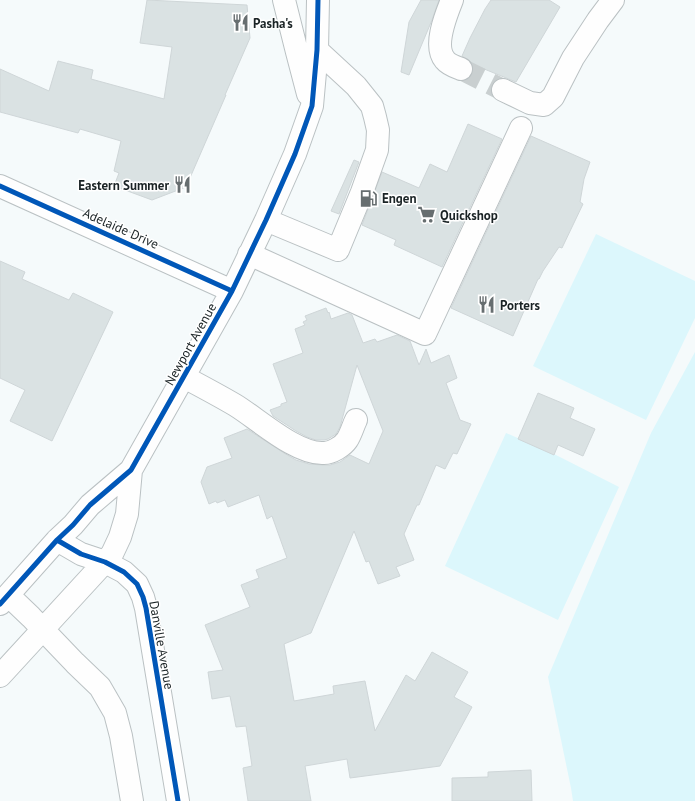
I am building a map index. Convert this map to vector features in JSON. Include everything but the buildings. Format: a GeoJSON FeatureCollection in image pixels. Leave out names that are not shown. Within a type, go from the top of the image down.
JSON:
{"type":"FeatureCollection","features":[{"type":"Feature","properties":{"kind":"street"},"geometry":{"type":"LineString","coordinates":[[284,0],[312,106]]}},
{"type":"Feature","properties":{"kind":"street","name":"Newport Avenue"},"geometry":{"type":"LineString","coordinates":[[4,600],[90,505],[131,470],[232,291],[296,154],[312,106],[317,50],[318,0]]}},
{"type":"Feature","properties":{"kind":"street"},"geometry":{"type":"LineString","coordinates":[[452,0],[440,40],[440,50],[445,60],[461,69]]}},
{"type":"Feature","properties":{"kind":"street"},"geometry":{"type":"LineString","coordinates":[[502,90],[530,103],[544,105],[552,97],[573,58],[613,0]]}},
{"type":"Feature","properties":{"kind":"street"},"geometry":{"type":"LineString","coordinates":[[266,220],[338,250],[362,192],[377,150],[378,130],[372,106],[356,86],[317,50]]}},
{"type":"Feature","properties":{"kind":"street"},"geometry":{"type":"LineString","coordinates":[[249,254],[426,334],[521,128]]}},
{"type":"Feature","properties":{"kind":"street","name":"Adelaide Drive"},"geometry":{"type":"LineString","coordinates":[[0,186],[232,291]]}},
{"type":"Feature","properties":{"kind":"street"},"geometry":{"type":"LineString","coordinates":[[184,376],[235,405],[291,444],[316,453],[325,454],[335,450],[347,441],[356,420]]}},
{"type":"Feature","properties":{"kind":"street","name":"Newport Avenue"},"geometry":{"type":"LineString","coordinates":[[0,676],[112,554],[120,537],[127,514],[131,470]]}},
{"type":"Feature","properties":{"kind":"street","name":"Danville Avenue"},"geometry":{"type":"LineString","coordinates":[[57,540],[81,554],[105,562],[124,572],[137,584],[143,597],[148,623],[178,801]]}},
{"type":"Feature","properties":{"kind":"street"},"geometry":{"type":"LineString","coordinates":[[4,600],[26,612],[100,687],[114,713],[120,736],[132,801]]}},
{"type":"Feature","properties":{"kind":"shaded area"},"geometry":{"type":"Polygon","coordinates":[[[596,234],[695,281],[695,318],[646,420],[533,366],[596,234]]]}},
{"type":"Feature","properties":{"kind":"shaded area"},"geometry":{"type":"Polygon","coordinates":[[[695,352],[695,801],[573,801],[548,677],[651,433],[695,352]]]}},
{"type":"Feature","properties":{"kind":"shaded area"},"geometry":{"type":"Polygon","coordinates":[[[506,433],[552,453],[619,487],[558,620],[445,566],[506,433]]]}},
{"type":"Feature","properties":{"kind":"tunnel"},"geometry":{"type":"LineString","coordinates":[[461,69],[503,90]]}},
{"type":"Feature","properties":{"kind":"cycle path"},"geometry":{"type":"LineString","coordinates":[[0,604],[90,505],[131,470],[232,291],[266,220],[295,154],[312,106],[317,50],[318,0]]}},
{"type":"Feature","properties":{"kind":"cycle path"},"geometry":{"type":"LineString","coordinates":[[0,186],[232,291]]}},
{"type":"Feature","properties":{"kind":"cycle path"},"geometry":{"type":"LineString","coordinates":[[57,540],[81,554],[105,562],[124,572],[137,584],[146,608],[178,801]]}},
{"type":"Feature","properties":{"kind":"place","name":"Pasha's"},"geometry":{"type":"Point","coordinates":[240,23]}},
{"type":"Feature","properties":{"kind":"place","name":"Eastern Summer"},"geometry":{"type":"Point","coordinates":[182,185]}},
{"type":"Feature","properties":{"kind":"place","name":"Engen"},"geometry":{"type":"Point","coordinates":[369,198]}},
{"type":"Feature","properties":{"kind":"place","name":"Quickshop"},"geometry":{"type":"Point","coordinates":[427,215]}},
{"type":"Feature","properties":{"kind":"place","name":"Porters"},"geometry":{"type":"Point","coordinates":[487,305]}}]}
